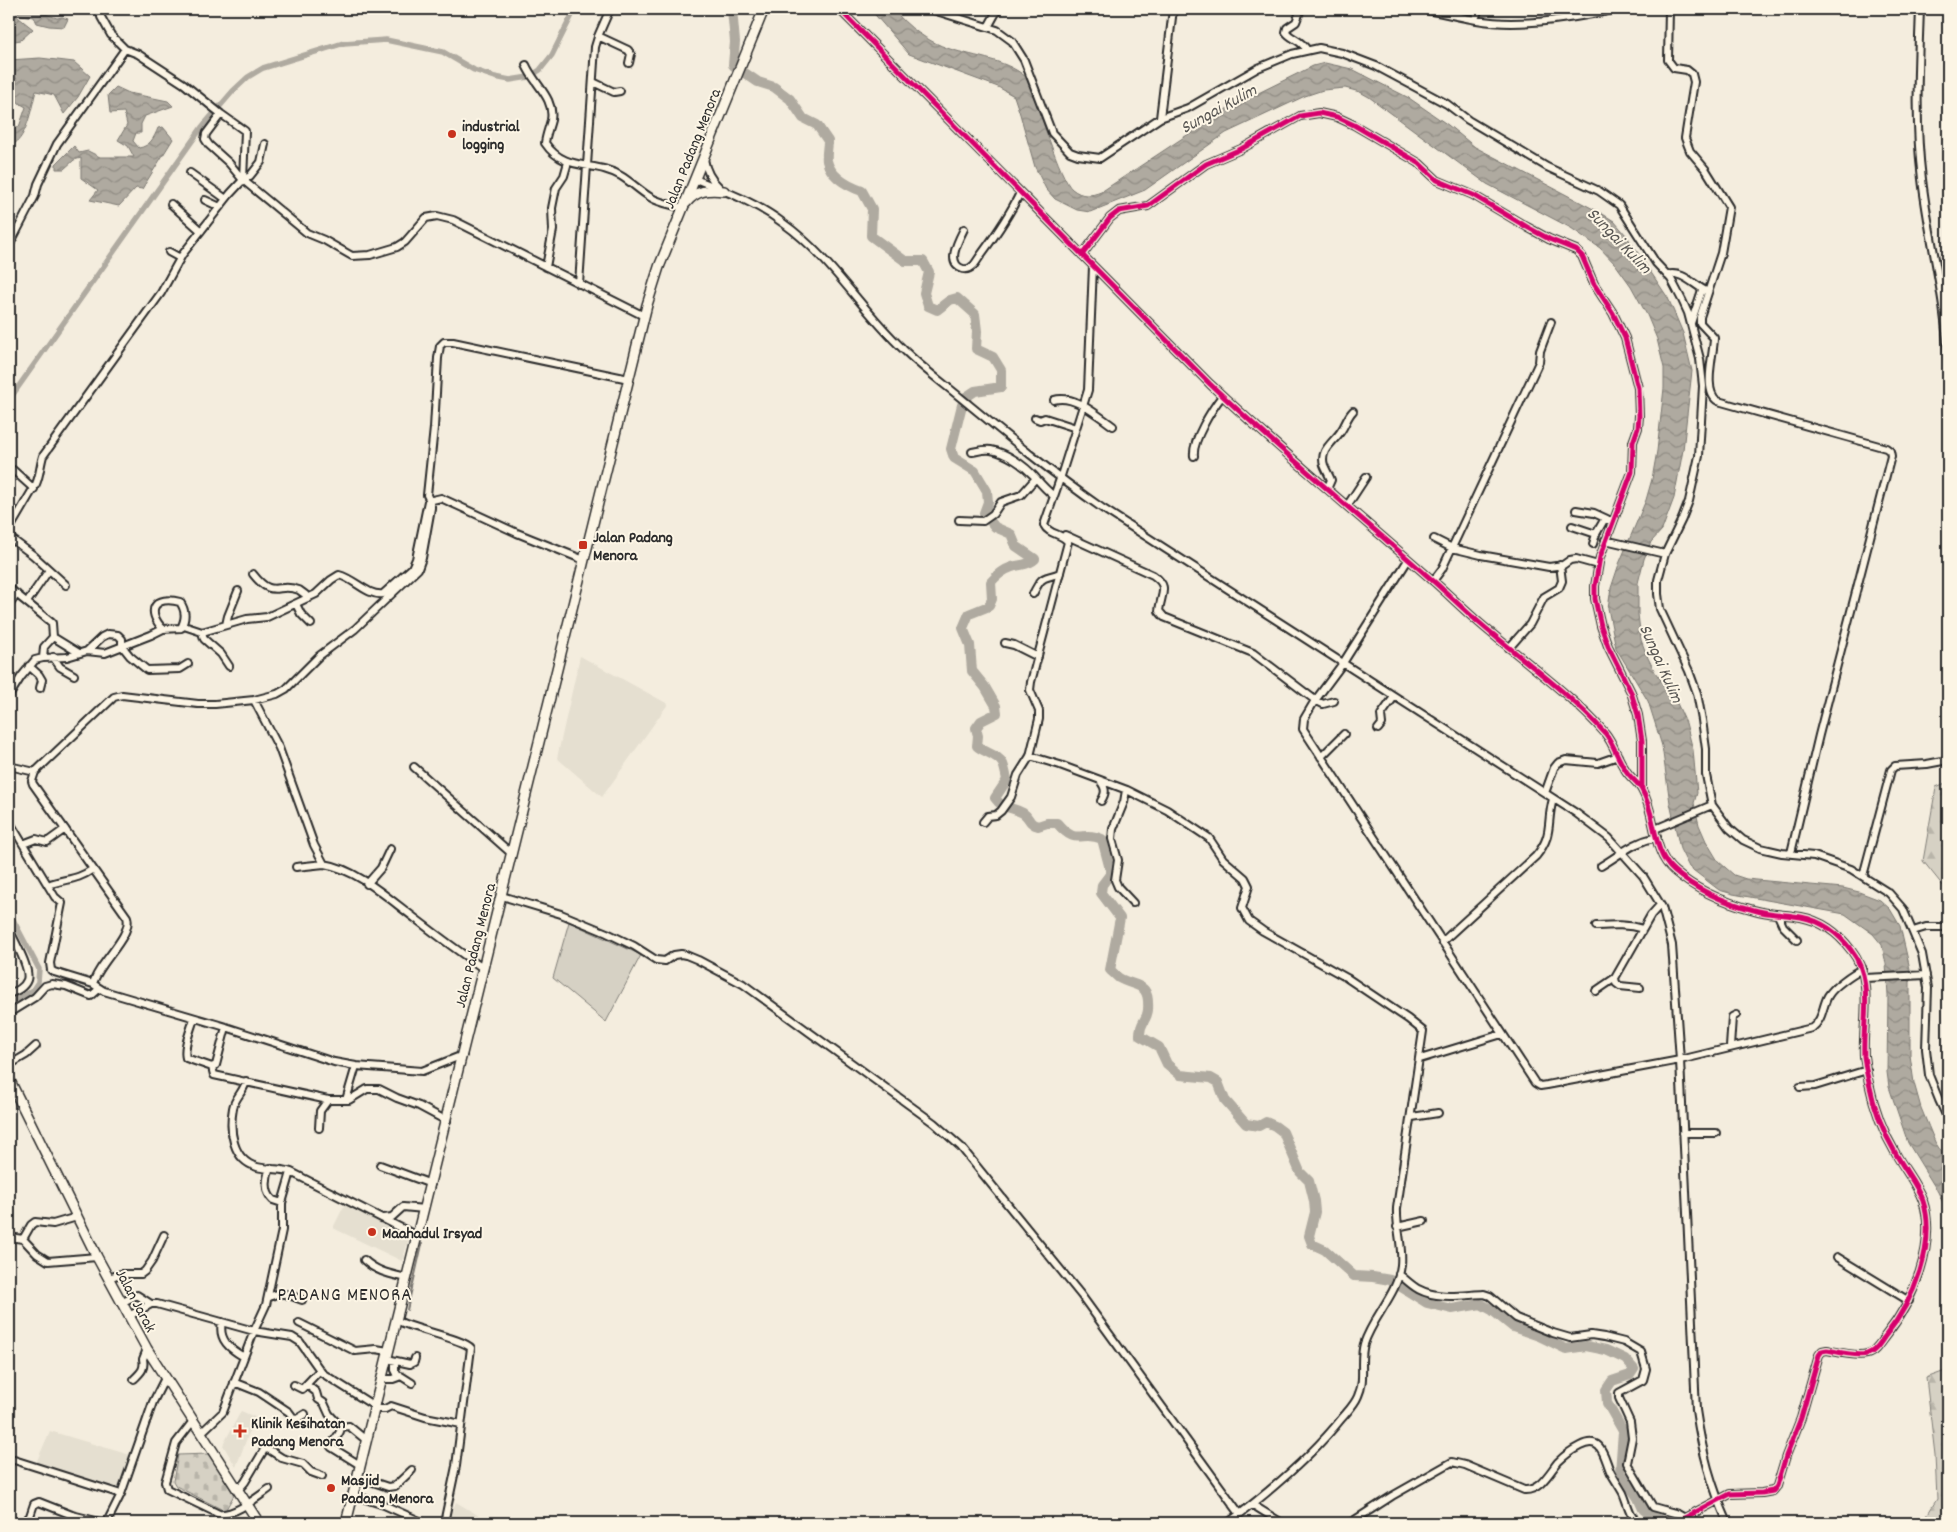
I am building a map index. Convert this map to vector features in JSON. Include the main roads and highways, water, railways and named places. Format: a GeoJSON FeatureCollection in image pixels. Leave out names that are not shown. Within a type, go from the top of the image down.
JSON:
{"type":"FeatureCollection","features":[{"type":"Feature","properties":{"kind":"main road","name":"Jalan Padang Menora"},"geometry":{"type":"LineString","coordinates":[[346,1523],[382,1379],[390,1357],[396,1320],[447,1120],[644,316],[659,267],[764,9]]}},
{"type":"Feature","properties":{"kind":"main road"},"geometry":{"type":"LineString","coordinates":[[683,208],[690,198],[700,192],[712,189],[724,191]]}},
{"type":"Feature","properties":{"kind":"main road","name":"Jalan Jarak"},"geometry":{"type":"LineString","coordinates":[[9,1079],[108,1278],[147,1349],[259,1523]]}},
{"type":"Feature","properties":{"kind":"water"},"geometry":{"type":"Polygon","coordinates":[[[13,9],[42,9],[42,13],[68,19],[64,27],[49,26],[37,23],[34,17],[21,15],[13,9]]]}},
{"type":"Feature","properties":{"kind":"water","name":"Sungai Kulim"},"geometry":{"type":"Polygon","coordinates":[[[870,9],[893,9],[911,27],[933,42],[950,49],[992,60],[1021,73],[1029,80],[1061,171],[1072,189],[1083,195],[1101,192],[1228,108],[1313,66],[1325,63],[1352,69],[1409,98],[1448,125],[1475,147],[1614,221],[1626,235],[1668,298],[1683,333],[1692,371],[1683,450],[1674,498],[1662,530],[1651,542],[1644,559],[1638,583],[1638,614],[1641,640],[1648,658],[1655,672],[1676,701],[1686,723],[1693,750],[1697,793],[1694,803],[1699,825],[1718,861],[1734,875],[1746,879],[1843,888],[1880,900],[1890,909],[1900,926],[1910,969],[1910,1055],[1914,1083],[1921,1108],[1935,1142],[1948,1162],[1948,1214],[1938,1192],[1908,1143],[1889,1087],[1887,1072],[1888,995],[1886,964],[1882,945],[1873,934],[1845,914],[1719,890],[1689,867],[1680,849],[1670,803],[1662,746],[1648,701],[1616,648],[1608,608],[1611,588],[1619,564],[1646,500],[1652,479],[1664,388],[1664,368],[1657,339],[1647,315],[1631,286],[1616,265],[1600,248],[1571,228],[1487,184],[1369,97],[1360,92],[1345,88],[1323,90],[1305,96],[1226,133],[1145,190],[1090,212],[1077,210],[1055,199],[1046,189],[1035,167],[1014,96],[998,87],[909,54],[870,9]]]}},
{"type":"Feature","properties":{"kind":"water"},"geometry":{"type":"Polygon","coordinates":[[[9,10],[33,29],[21,40],[9,42],[9,10]]]}},
{"type":"Feature","properties":{"kind":"water"},"geometry":{"type":"Polygon","coordinates":[[[40,58],[74,62],[90,76],[78,97],[64,114],[54,95],[36,91],[24,132],[20,139],[9,145],[9,127],[19,127],[26,107],[19,103],[12,92],[17,79],[13,75],[9,60],[40,58]]]}},
{"type":"Feature","properties":{"kind":"water"},"geometry":{"type":"Polygon","coordinates":[[[116,87],[129,93],[168,101],[173,106],[145,116],[141,124],[141,133],[136,133],[133,141],[139,148],[151,141],[158,128],[163,127],[173,139],[142,189],[136,188],[119,206],[90,200],[98,190],[81,178],[81,158],[74,160],[64,169],[56,169],[56,164],[74,146],[79,153],[88,151],[100,157],[134,157],[128,146],[118,140],[127,125],[124,112],[110,113],[108,95],[116,87]]]}},
{"type":"Feature","properties":{"kind":"waterway"},"geometry":{"type":"LineString","coordinates":[[9,400],[202,127],[233,91],[248,77],[263,68],[344,43],[386,40],[443,52],[474,70],[495,77],[510,80],[529,77],[540,70],[552,55],[575,9]]}},
{"type":"Feature","properties":{"kind":"waterway"},"geometry":{"type":"LineString","coordinates":[[732,9],[735,42],[733,65],[758,82],[774,87],[790,99],[803,118],[817,125],[828,141],[827,161],[832,172],[846,184],[862,191],[872,209],[871,236],[905,261],[923,261],[929,272],[924,293],[928,306],[937,310],[950,300],[957,298],[975,314],[977,331],[976,349],[993,357],[1001,370],[1001,387],[975,391],[966,397]]}},
{"type":"Feature","properties":{"kind":"waterway"},"geometry":{"type":"LineString","coordinates":[[962,405],[951,449],[954,458],[975,471],[987,491],[988,502],[984,513],[995,527],[1011,534],[1016,546],[1035,559],[1027,564],[1009,568],[996,577],[991,582],[992,599],[989,606],[969,614],[963,628],[970,645],[972,671],[985,687],[996,706],[997,713],[981,721],[976,728],[978,736],[977,746],[998,758],[1003,764],[1007,780],[995,798],[998,802],[1023,813],[1032,823],[1038,826],[1047,823],[1057,823],[1070,835],[1080,837],[1095,836],[1102,839],[1111,873],[1102,885],[1101,893],[1120,918],[1110,970],[1119,978],[1141,987],[1147,994],[1148,1010],[1140,1036],[1159,1047],[1167,1064],[1180,1075],[1211,1078],[1218,1082],[1225,1100],[1246,1124],[1259,1126],[1266,1122],[1283,1132],[1300,1172],[1309,1181],[1315,1212],[1309,1236],[1312,1244],[1325,1250],[1354,1276],[1390,1280],[1427,1303],[1452,1309],[1481,1304],[1492,1310],[1513,1327],[1539,1336],[1566,1349],[1586,1346],[1606,1350],[1625,1359],[1634,1369],[1630,1375],[1612,1381],[1606,1390],[1607,1403],[1623,1431],[1620,1472],[1638,1498],[1643,1509],[1653,1517],[1668,1523]]}},
{"type":"Feature","properties":{"kind":"waterway"},"geometry":{"type":"LineString","coordinates":[[9,912],[39,969],[38,982],[32,991],[9,1004]]}},
{"type":"Feature","properties":{"kind":"waterway"},"geometry":{"type":"LineString","coordinates":[[407,1310],[422,1244]]}},
{"type":"Feature","properties":{"kind":"place","name":"industrial logging"},"geometry":{"type":"Point","coordinates":[452,134]}},
{"type":"Feature","properties":{"kind":"place","name":"Jalan Padang Menora"},"geometry":{"type":"Point","coordinates":[583,545]}},
{"type":"Feature","properties":{"kind":"place","name":"Maahadul Irsyad"},"geometry":{"type":"Point","coordinates":[372,1232]}},
{"type":"Feature","properties":{"kind":"place","name":"Klinik Kesihatan Padang Menora"},"geometry":{"type":"Point","coordinates":[240,1431]}},
{"type":"Feature","properties":{"kind":"place","name":"Masjid Padang Menora"},"geometry":{"type":"Point","coordinates":[331,1488]}},
{"type":"Feature","properties":{"kind":"district","name":"PADANG MENORA"},"geometry":{"type":"Point","coordinates":[345,1293]}}]}
